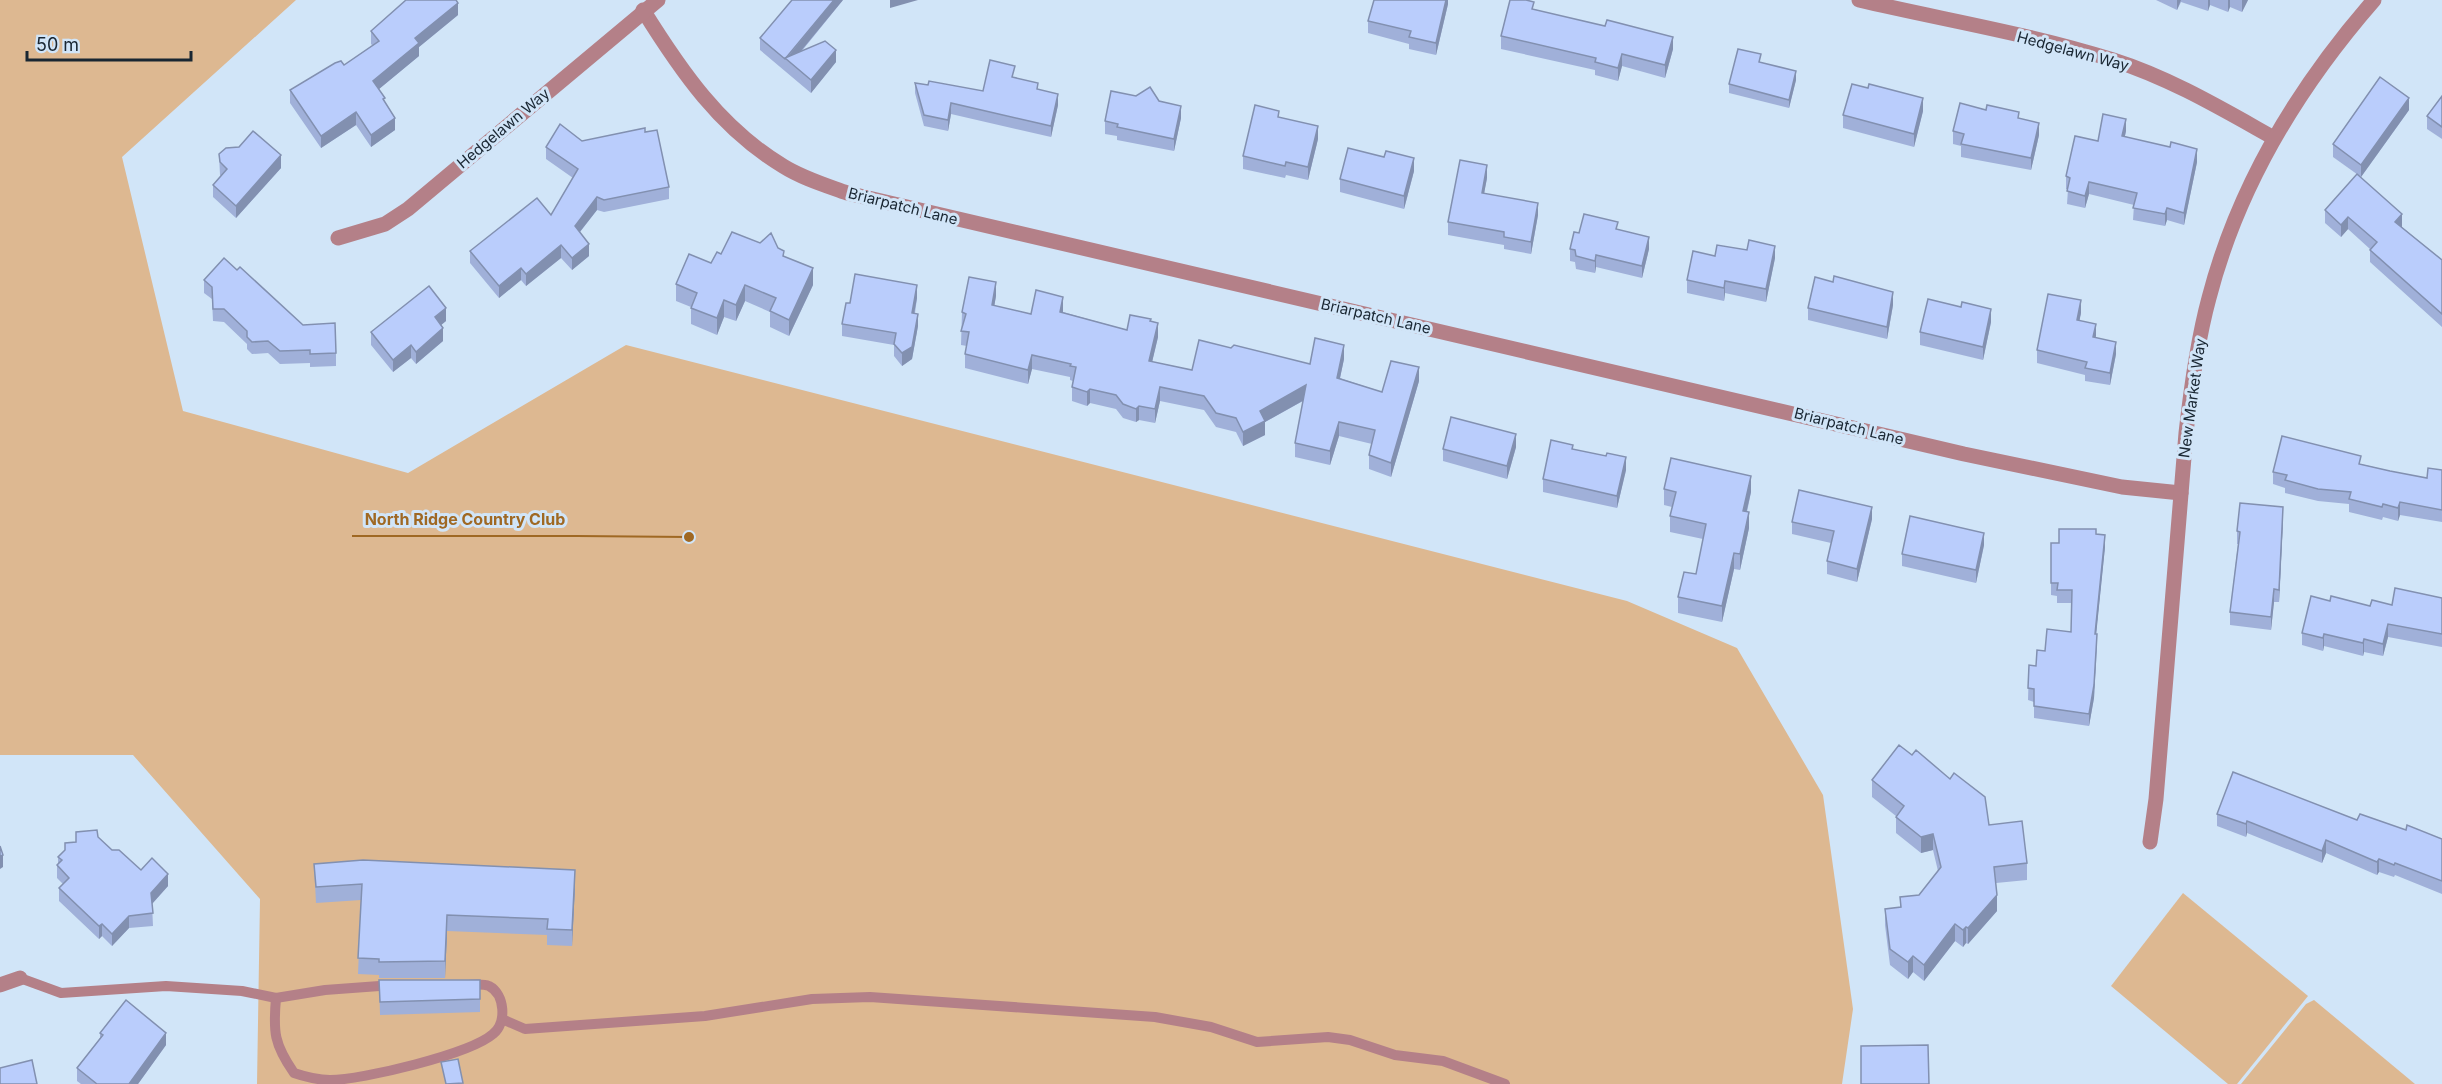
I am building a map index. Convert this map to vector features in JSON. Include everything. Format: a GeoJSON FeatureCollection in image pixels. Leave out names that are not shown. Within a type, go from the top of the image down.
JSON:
{"type":"FeatureCollection","features":[{"type":"Feature","properties":{"kind":"street","name":"Hedgelawn Way"},"geometry":{"type":"LineString","coordinates":[[338,238],[385,224],[408,209],[643,10],[658,0]]}},
{"type":"Feature","properties":{"kind":"street","name":"Hedgelawn Way"},"geometry":{"type":"LineString","coordinates":[[1859,0],[2048,42],[2115,60],[2173,84],[2274,138]]}},
{"type":"Feature","properties":{"kind":"street","name":"New Market Way"},"geometry":{"type":"LineString","coordinates":[[2150,842],[2156,800],[2192,385],[2209,298],[2241,209],[2274,138],[2341,38],[2374,0]]}},
{"type":"Feature","properties":{"kind":"street","name":"Briarpatch Lane"},"geometry":{"type":"LineString","coordinates":[[643,10],[693,86],[728,124],[784,167],[847,193],[1964,454],[2122,487],[2181,493]]}},
{"type":"Feature","properties":{"kind":"street"},"geometry":{"type":"LineString","coordinates":[[0,985],[20,978]]}},
{"type":"Feature","properties":{"kind":"lane"},"geometry":{"type":"LineString","coordinates":[[20,978],[61,993],[166,986],[242,991],[276,998],[325,990],[406,985]]}},
{"type":"Feature","properties":{"kind":"lane"},"geometry":{"type":"LineString","coordinates":[[276,998],[273,1032],[280,1052],[294,1073],[329,1080],[363,1078],[476,1046],[496,1033],[502,1019],[503,1007],[491,987],[484,985],[450,986]]}},
{"type":"Feature","properties":{"kind":"lane"},"geometry":{"type":"LineString","coordinates":[[502,1019],[525,1029],[705,1016],[837,998],[985,1004],[1155,1017],[1211,1027],[1257,1042],[1328,1037],[1350,1040],[1395,1055],[1443,1061],[1505,1084]]}},
{"type":"Feature","properties":{"kind":"shaded area"},"geometry":{"type":"Polygon","coordinates":[[[0,0],[296,0],[122,157],[183,411],[408,473],[626,345],[1627,601],[1737,648],[1823,795],[1853,1009],[1842,1084],[257,1084],[260,899],[133,755],[0,755],[0,0]]]}},
{"type":"Feature","properties":{"kind":"shaded area"},"geometry":{"type":"Polygon","coordinates":[[[2183,893],[2308,996],[2237,1084],[2228,1084],[2111,986],[2183,893]]]}},
{"type":"Feature","properties":{"kind":"shaded area"},"geometry":{"type":"Polygon","coordinates":[[[2314,1000],[2415,1084],[2241,1084],[2306,1004],[2314,1000]]]}},
{"type":"Feature","properties":{"kind":"building"},"geometry":{"type":"Polygon","coordinates":[[[406,0],[456,0],[458,3],[415,38],[419,43],[373,81],[395,118],[371,135],[356,112],[321,136],[290,90],[335,63],[341,61],[344,65],[379,41],[371,31],[406,0]]]}},
{"type":"Feature","properties":{"kind":"building"},"geometry":{"type":"Polygon","coordinates":[[[792,0],[834,0],[785,59],[760,38],[792,0]]]}},
{"type":"Feature","properties":{"kind":"building"},"geometry":{"type":"Polygon","coordinates":[[[1374,0],[1446,0],[1436,43],[1409,37],[1411,31],[1368,21],[1374,0]]]}},
{"type":"Feature","properties":{"kind":"building"},"geometry":{"type":"Polygon","coordinates":[[[1510,0],[1534,2],[1532,9],[1605,26],[1607,20],[1673,37],[1665,65],[1622,54],[1618,68],[1595,62],[1596,58],[1501,36],[1510,0]]]}},
{"type":"Feature","properties":{"kind":"building"},"geometry":{"type":"Polygon","coordinates":[[[825,41],[836,50],[811,80],[785,58],[825,41]]]}},
{"type":"Feature","properties":{"kind":"building"},"geometry":{"type":"Polygon","coordinates":[[[1738,49],[1761,54],[1759,62],[1796,71],[1789,100],[1729,84],[1738,49]]]}},
{"type":"Feature","properties":{"kind":"building"},"geometry":{"type":"Polygon","coordinates":[[[990,60],[1015,66],[1012,77],[1038,83],[1037,89],[1058,94],[1051,126],[951,103],[948,120],[924,115],[915,83],[928,85],[929,81],[983,91],[990,60]]]}},
{"type":"Feature","properties":{"kind":"building"},"geometry":{"type":"Polygon","coordinates":[[[2380,77],[2409,98],[2361,165],[2333,144],[2380,77]]]}},
{"type":"Feature","properties":{"kind":"building"},"geometry":{"type":"Polygon","coordinates":[[[1852,84],[1868,88],[1869,84],[1923,98],[1914,134],[1843,115],[1852,84]]]}},
{"type":"Feature","properties":{"kind":"building"},"geometry":{"type":"Polygon","coordinates":[[[1150,87],[1159,101],[1181,106],[1174,139],[1117,127],[1118,124],[1105,121],[1111,91],[1136,96],[1150,87]]]}},
{"type":"Feature","properties":{"kind":"building"},"geometry":{"type":"Polygon","coordinates":[[[2442,96],[2442,127],[2427,116],[2442,96]]]}},
{"type":"Feature","properties":{"kind":"building"},"geometry":{"type":"Polygon","coordinates":[[[1960,103],[1986,110],[1987,105],[2019,112],[2018,118],[2039,123],[2031,158],[1961,144],[1964,134],[1953,131],[1960,103]]]}},
{"type":"Feature","properties":{"kind":"building"},"geometry":{"type":"Polygon","coordinates":[[[1255,105],[1279,111],[1278,117],[1318,126],[1308,167],[1286,162],[1285,166],[1243,156],[1255,105]]]}},
{"type":"Feature","properties":{"kind":"building"},"geometry":{"type":"Polygon","coordinates":[[[2103,114],[2126,119],[2122,136],[2170,147],[2171,142],[2197,149],[2184,213],[2167,208],[2165,214],[2133,208],[2137,193],[2089,182],[2085,196],[2067,191],[2070,178],[2066,176],[2075,136],[2098,141],[2103,114]]]}},
{"type":"Feature","properties":{"kind":"building"},"geometry":{"type":"Polygon","coordinates":[[[560,124],[582,141],[645,128],[645,132],[657,130],[669,187],[604,200],[597,197],[575,226],[589,244],[572,258],[561,245],[526,274],[521,268],[499,286],[470,251],[537,198],[551,215],[578,169],[546,147],[560,124]]]}},
{"type":"Feature","properties":{"kind":"building"},"geometry":{"type":"Polygon","coordinates":[[[253,131],[281,155],[236,206],[213,185],[227,169],[220,162],[219,154],[226,148],[239,147],[253,131]]]}},
{"type":"Feature","properties":{"kind":"building"},"geometry":{"type":"Polygon","coordinates":[[[1348,148],[1384,157],[1386,151],[1414,158],[1404,196],[1340,179],[1348,148]]]}},
{"type":"Feature","properties":{"kind":"building"},"geometry":{"type":"Polygon","coordinates":[[[1460,160],[1487,165],[1482,193],[1538,203],[1531,242],[1504,237],[1504,232],[1448,222],[1460,160]]]}},
{"type":"Feature","properties":{"kind":"building"},"geometry":{"type":"Polygon","coordinates":[[[2357,174],[2402,214],[2395,222],[2442,260],[2442,314],[2370,250],[2377,242],[2348,217],[2341,225],[2325,210],[2357,174]]]}},
{"type":"Feature","properties":{"kind":"building"},"geometry":{"type":"Polygon","coordinates":[[[1584,214],[1618,222],[1616,229],[1649,237],[1642,266],[1596,255],[1595,261],[1576,256],[1575,250],[1570,249],[1574,232],[1579,233],[1584,214]]]}},
{"type":"Feature","properties":{"kind":"building"},"geometry":{"type":"Polygon","coordinates":[[[732,232],[760,243],[771,233],[778,248],[784,251],[783,256],[813,268],[789,320],[770,311],[776,298],[745,285],[736,305],[724,300],[717,318],[691,308],[697,293],[676,284],[689,254],[711,263],[717,252],[721,254],[732,232]]]}},
{"type":"Feature","properties":{"kind":"building"},"geometry":{"type":"Polygon","coordinates":[[[1749,240],[1775,246],[1766,289],[1725,281],[1724,288],[1687,280],[1693,251],[1715,256],[1717,245],[1747,250],[1749,240]]]}},
{"type":"Feature","properties":{"kind":"building"},"geometry":{"type":"Polygon","coordinates":[[[224,258],[237,270],[240,267],[303,325],[335,323],[336,353],[310,354],[310,350],[280,351],[268,341],[252,342],[247,337],[247,331],[224,309],[213,309],[212,287],[204,280],[224,258]]]}},
{"type":"Feature","properties":{"kind":"building"},"geometry":{"type":"Polygon","coordinates":[[[855,274],[917,285],[912,313],[918,314],[912,347],[902,353],[894,344],[896,333],[842,324],[846,303],[850,303],[855,274]]]}},
{"type":"Feature","properties":{"kind":"building"},"geometry":{"type":"Polygon","coordinates":[[[1834,276],[1893,292],[1887,327],[1808,308],[1815,277],[1833,282],[1834,276]]]}},
{"type":"Feature","properties":{"kind":"building"},"geometry":{"type":"Polygon","coordinates":[[[969,277],[996,282],[992,305],[1031,314],[1036,290],[1063,297],[1060,312],[1127,330],[1130,315],[1151,319],[1150,321],[1158,323],[1149,361],[1192,370],[1199,340],[1231,348],[1234,345],[1310,364],[1315,338],[1344,345],[1337,378],[1382,392],[1391,361],[1419,367],[1391,463],[1369,455],[1375,430],[1339,422],[1330,451],[1295,443],[1306,385],[1260,411],[1265,421],[1243,432],[1236,418],[1216,413],[1204,396],[1160,387],[1155,409],[1139,406],[1136,409],[1123,404],[1116,395],[1090,389],[1087,392],[1072,387],[1076,367],[1070,366],[1071,364],[1032,355],[1028,370],[965,354],[969,332],[961,331],[966,314],[962,312],[969,277]]]}},
{"type":"Feature","properties":{"kind":"building"},"geometry":{"type":"Polygon","coordinates":[[[429,286],[446,308],[435,317],[443,328],[416,352],[411,345],[393,360],[371,332],[429,286]]]}},
{"type":"Feature","properties":{"kind":"building"},"geometry":{"type":"Polygon","coordinates":[[[2048,294],[2081,300],[2077,320],[2096,324],[2093,337],[2116,342],[2110,373],[2085,368],[2087,362],[2037,350],[2048,294]]]}},
{"type":"Feature","properties":{"kind":"building"},"geometry":{"type":"Polygon","coordinates":[[[1928,299],[1961,307],[1962,302],[1991,309],[1983,347],[1920,332],[1928,299]]]}},
{"type":"Feature","properties":{"kind":"building"},"geometry":{"type":"Polygon","coordinates":[[[1451,417],[1516,434],[1507,466],[1443,449],[1451,417]]]}},
{"type":"Feature","properties":{"kind":"building"},"geometry":{"type":"Polygon","coordinates":[[[2282,436],[2361,456],[2359,464],[2390,471],[2427,478],[2428,468],[2442,470],[2442,510],[2400,502],[2398,508],[2383,504],[2382,507],[2349,499],[2351,492],[2318,489],[2285,480],[2287,475],[2273,472],[2282,436]]]}},
{"type":"Feature","properties":{"kind":"building"},"geometry":{"type":"Polygon","coordinates":[[[1551,440],[1573,445],[1572,449],[1606,456],[1607,453],[1626,457],[1617,496],[1543,479],[1551,440]]]}},
{"type":"Feature","properties":{"kind":"building"},"geometry":{"type":"Polygon","coordinates":[[[1671,458],[1751,476],[1743,511],[1749,512],[1740,554],[1734,553],[1722,606],[1678,597],[1684,572],[1696,574],[1706,524],[1670,516],[1676,492],[1664,489],[1671,458]]]}},
{"type":"Feature","properties":{"kind":"building"},"geometry":{"type":"Polygon","coordinates":[[[1799,490],[1872,507],[1857,569],[1827,561],[1834,531],[1792,522],[1799,490]]]}},
{"type":"Feature","properties":{"kind":"building"},"geometry":{"type":"Polygon","coordinates":[[[2240,503],[2283,507],[2279,590],[2274,589],[2271,617],[2230,612],[2240,532],[2237,531],[2240,503]]]}},
{"type":"Feature","properties":{"kind":"building"},"geometry":{"type":"Polygon","coordinates":[[[1910,516],[1984,533],[1976,570],[1902,554],[1910,516]]]}},
{"type":"Feature","properties":{"kind":"building"},"geometry":{"type":"Polygon","coordinates":[[[2059,529],[2096,529],[2096,534],[2105,535],[2095,634],[2097,634],[2094,685],[2089,714],[2034,706],[2034,689],[2028,688],[2029,665],[2036,666],[2037,650],[2045,651],[2047,629],[2071,632],[2072,590],[2057,590],[2058,583],[2051,583],[2051,543],[2059,543],[2059,529]]]}},
{"type":"Feature","properties":{"kind":"building"},"geometry":{"type":"Polygon","coordinates":[[[2395,588],[2442,598],[2442,634],[2388,624],[2383,644],[2364,639],[2363,643],[2324,634],[2323,638],[2302,633],[2311,596],[2330,601],[2331,596],[2370,606],[2372,600],[2392,605],[2395,588]]]}},
{"type":"Feature","properties":{"kind":"building"},"geometry":{"type":"Polygon","coordinates":[[[1899,745],[1912,755],[1916,750],[1950,779],[1954,773],[1985,797],[1989,825],[2022,821],[2027,863],[1994,867],[1997,895],[1968,928],[1963,930],[1955,924],[1924,965],[1913,956],[1908,962],[1890,949],[1885,909],[1901,907],[1900,897],[1919,895],[1941,867],[1933,834],[1921,837],[1896,817],[1904,806],[1872,780],[1899,745]]]}},
{"type":"Feature","properties":{"kind":"building"},"geometry":{"type":"Polygon","coordinates":[[[2233,772],[2357,820],[2360,814],[2406,830],[2407,825],[2442,839],[2442,881],[2395,863],[2394,865],[2379,859],[2377,862],[2326,840],[2322,851],[2247,821],[2246,824],[2217,814],[2233,772]]]}},
{"type":"Feature","properties":{"kind":"building"},"geometry":{"type":"Polygon","coordinates":[[[97,830],[98,837],[112,850],[119,850],[141,870],[152,858],[168,874],[151,893],[153,913],[129,916],[112,934],[102,924],[99,926],[59,888],[69,878],[57,865],[62,860],[58,857],[65,850],[65,843],[76,842],[76,832],[97,830]]]}},
{"type":"Feature","properties":{"kind":"building"},"geometry":{"type":"Polygon","coordinates":[[[363,860],[575,870],[572,930],[547,929],[548,919],[447,915],[445,961],[379,962],[379,959],[358,958],[362,884],[316,887],[314,864],[363,860]]]}},
{"type":"Feature","properties":{"kind":"building"},"geometry":{"type":"Polygon","coordinates":[[[379,980],[480,980],[480,999],[380,1002],[379,980]]]}},
{"type":"Feature","properties":{"kind":"building"},"geometry":{"type":"Polygon","coordinates":[[[126,1000],[166,1033],[129,1084],[97,1084],[77,1068],[103,1035],[100,1033],[126,1000]]]}},
{"type":"Feature","properties":{"kind":"building"},"geometry":{"type":"Polygon","coordinates":[[[1928,1045],[1929,1084],[1861,1084],[1861,1046],[1928,1045]]]}},
{"type":"Feature","properties":{"kind":"building"},"geometry":{"type":"Polygon","coordinates":[[[458,1059],[463,1083],[446,1084],[441,1062],[458,1059]]]}},
{"type":"Feature","properties":{"kind":"building"},"geometry":{"type":"Polygon","coordinates":[[[32,1060],[37,1084],[0,1084],[0,1068],[32,1060]]]}},
{"type":"Feature","properties":{"kind":"place","name":"North Ridge Country Club"},"geometry":{"type":"Point","coordinates":[689,537]}}]}
